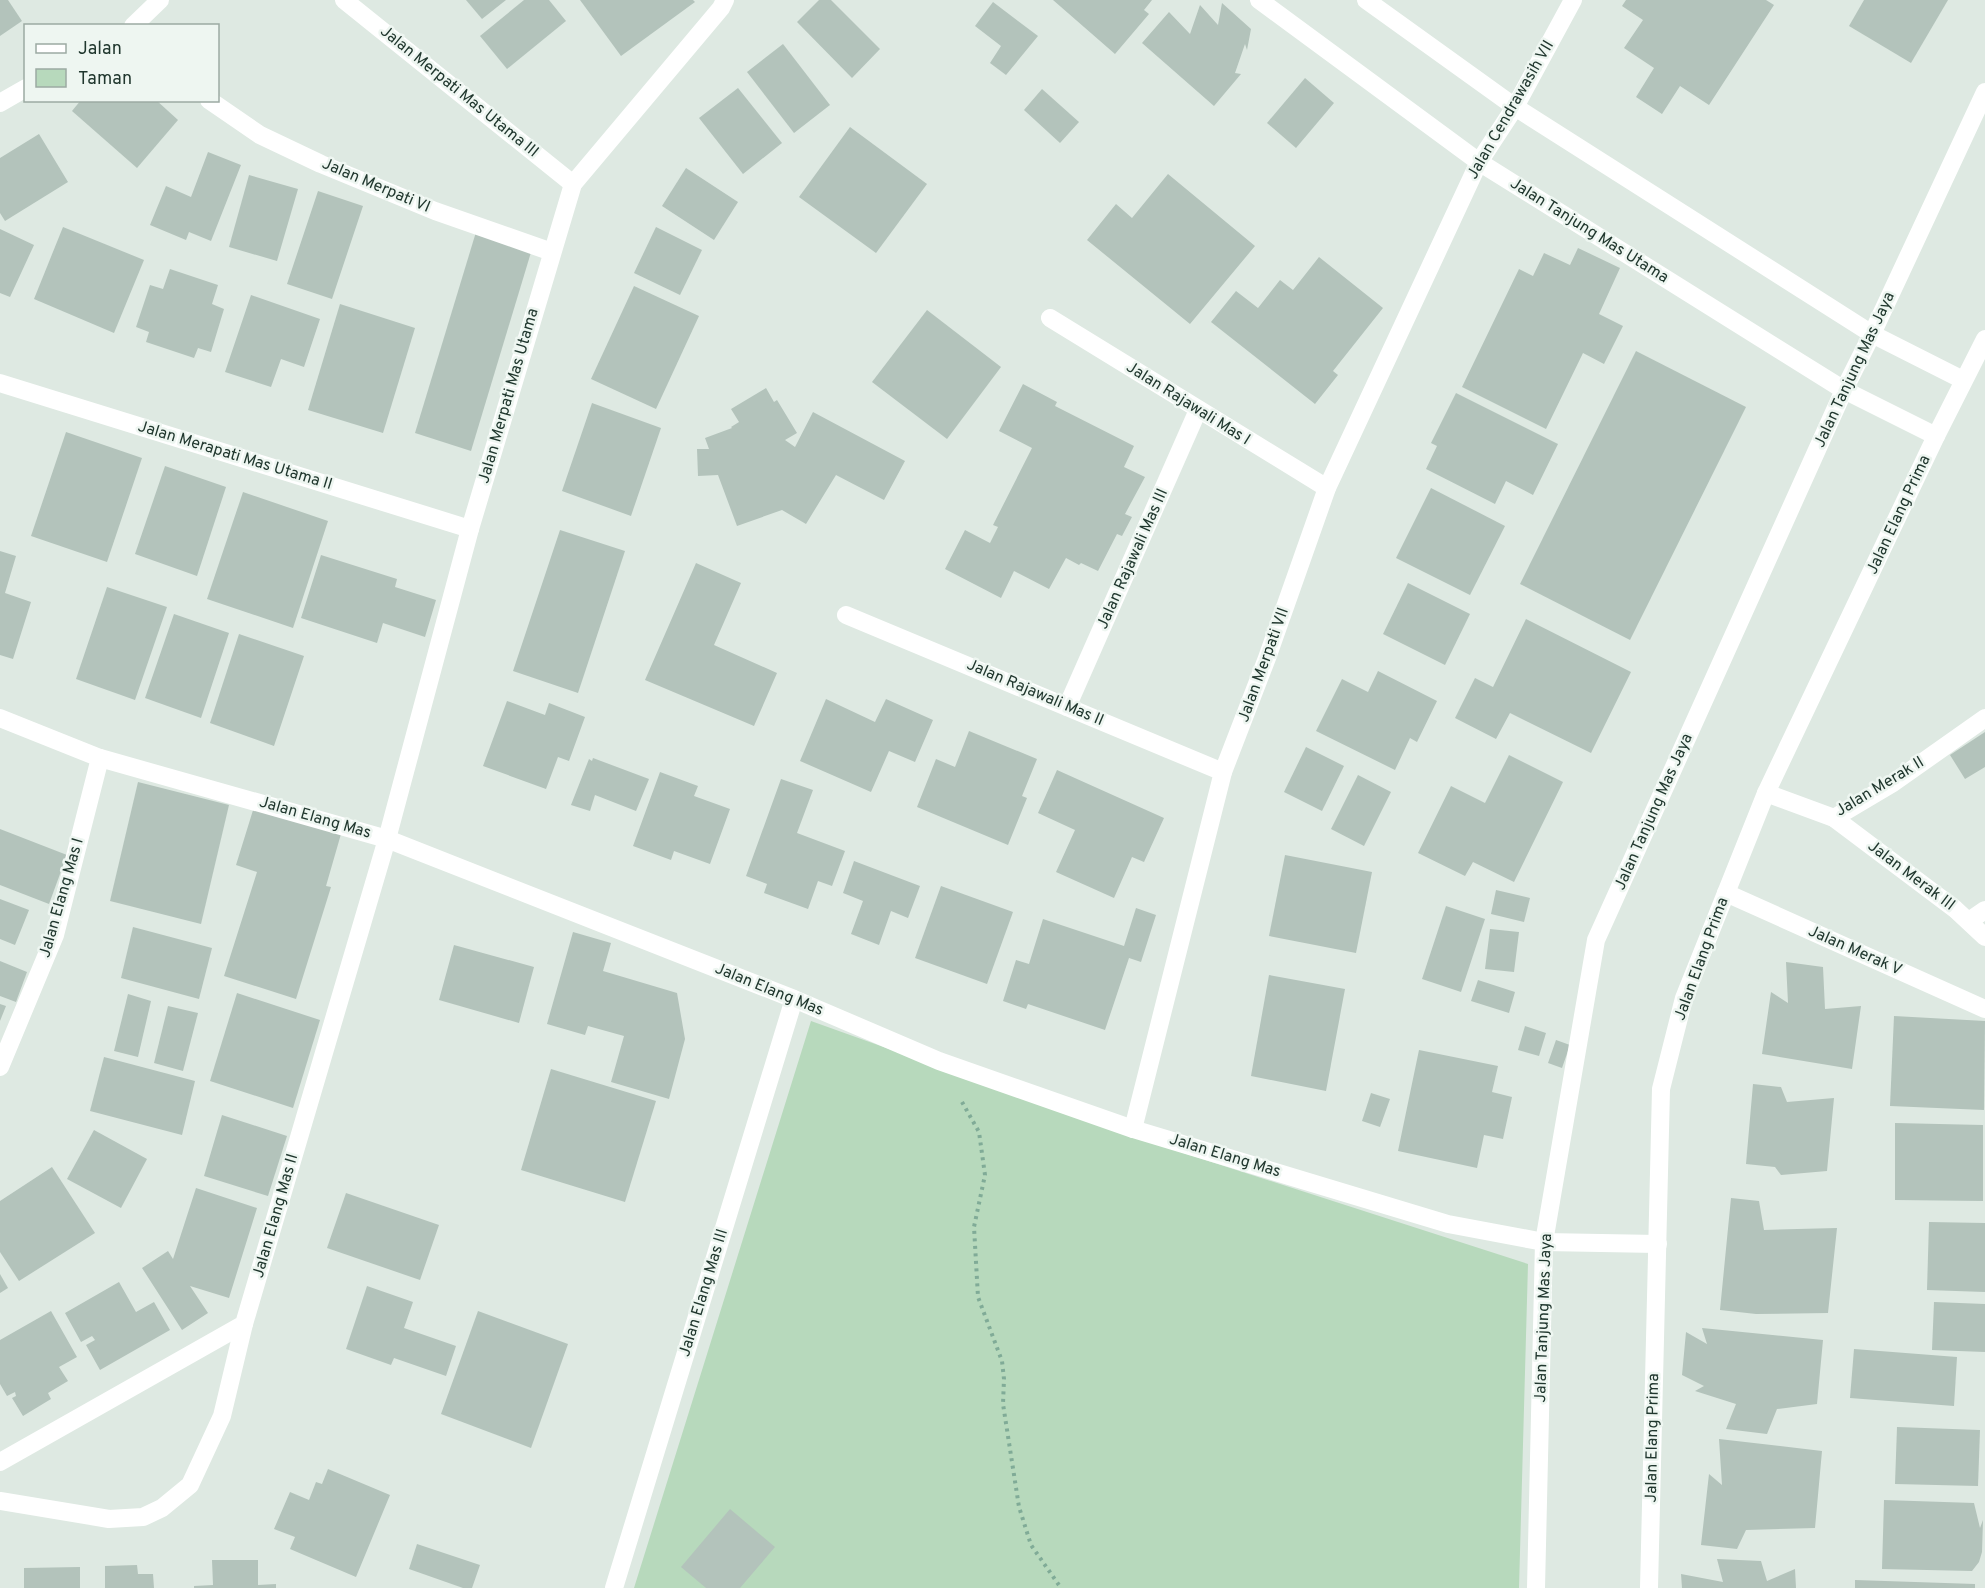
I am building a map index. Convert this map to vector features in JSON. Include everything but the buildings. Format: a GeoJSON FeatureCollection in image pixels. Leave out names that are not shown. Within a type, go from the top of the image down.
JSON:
{"type":"FeatureCollection","features":[{"type":"Feature","properties":{"kind":"street"},"geometry":{"type":"LineString","coordinates":[[135,24],[160,0]]}},
{"type":"Feature","properties":{"kind":"street","name":"Jalan Merpati Mas Utama III"},"geometry":{"type":"LineString","coordinates":[[344,0],[573,184]]}},
{"type":"Feature","properties":{"kind":"street","name":"Jalan Merpati Mas Utama"},"geometry":{"type":"LineString","coordinates":[[387,839],[470,529],[573,184],[721,8],[725,0]]}},
{"type":"Feature","properties":{"kind":"street","name":"Jalan Tanjung Mas Utama"},"geometry":{"type":"LineString","coordinates":[[1259,0],[1479,162],[1844,390],[1936,436]]}},
{"type":"Feature","properties":{"kind":"street"},"geometry":{"type":"LineString","coordinates":[[1366,0],[1515,107],[1872,334],[1963,380]]}},
{"type":"Feature","properties":{"kind":"street","name":"Jalan Cendrawasih VII"},"geometry":{"type":"LineString","coordinates":[[1452,222],[1479,162],[1515,107],[1573,0]]}},
{"type":"Feature","properties":{"kind":"street"},"geometry":{"type":"LineString","coordinates":[[0,103],[24,89]]}},
{"type":"Feature","properties":{"kind":"street","name":"Jalan Tanjung Mas Jaya"},"geometry":{"type":"LineString","coordinates":[[1536,1588],[1544,1242],[1596,940],[1844,390],[1985,92]]}},
{"type":"Feature","properties":{"kind":"street","name":"Jalan Merpati VI"},"geometry":{"type":"LineString","coordinates":[[212,102],[260,135],[321,164],[435,211],[552,252]]}},
{"type":"Feature","properties":{"kind":"street","name":"Jalan Merpati VII"},"geometry":{"type":"LineString","coordinates":[[1133,1129],[1223,772],[1267,658],[1327,488],[1452,222]]}},
{"type":"Feature","properties":{"kind":"street","name":"Jalan Rajawali Mas I"},"geometry":{"type":"LineString","coordinates":[[1050,318],[1198,411],[1327,488]]}},
{"type":"Feature","properties":{"kind":"street","name":"Jalan Elang Prima"},"geometry":{"type":"LineString","coordinates":[[1649,1588],[1661,1089],[1684,998],[1767,793],[1936,436],[1985,339]]}},
{"type":"Feature","properties":{"kind":"street","name":"Jalan Merapati Mas Utama II"},"geometry":{"type":"LineString","coordinates":[[0,383],[470,529]]}},
{"type":"Feature","properties":{"kind":"street","name":"Jalan Rajawali Mas III"},"geometry":{"type":"LineString","coordinates":[[1067,707],[1198,411]]}},
{"type":"Feature","properties":{"kind":"street","name":"Jalan Rajawali Mas II"},"geometry":{"type":"LineString","coordinates":[[846,615],[1223,772]]}},
{"type":"Feature","properties":{"kind":"street","name":"Jalan Elang Mas"},"geometry":{"type":"LineString","coordinates":[[0,718],[100,758],[387,839],[794,999],[939,1061],[1133,1129],[1448,1224],[1544,1242],[1658,1244]]}},
{"type":"Feature","properties":{"kind":"street","name":"Jalan Merak II"},"geometry":{"type":"LineString","coordinates":[[1767,793],[1834,818],[1893,783],[1985,718]]}},
{"type":"Feature","properties":{"kind":"street","name":"Jalan Elang Mas I"},"geometry":{"type":"LineString","coordinates":[[0,1066],[55,935],[100,758]]}},
{"type":"Feature","properties":{"kind":"street","name":"Jalan Merak III"},"geometry":{"type":"LineString","coordinates":[[1834,818],[1969,921],[1985,937]]}},
{"type":"Feature","properties":{"kind":"street","name":"Jalan Elang Mas II"},"geometry":{"type":"LineString","coordinates":[[0,1501],[109,1519],[143,1517],[162,1508],[190,1485],[222,1416],[244,1324],[387,839]]}},
{"type":"Feature","properties":{"kind":"street","name":"Jalan Merak V"},"geometry":{"type":"LineString","coordinates":[[1726,893],[1985,1009]]}},
{"type":"Feature","properties":{"kind":"street"},"geometry":{"type":"LineString","coordinates":[[1969,921],[1985,910]]}},
{"type":"Feature","properties":{"kind":"street","name":"Jalan Elang Mas III"},"geometry":{"type":"LineString","coordinates":[[614,1588],[794,999]]}},
{"type":"Feature","properties":{"kind":"street"},"geometry":{"type":"LineString","coordinates":[[0,1462],[244,1324]]}},
{"type":"Feature","properties":{"kind":"path"},"geometry":{"type":"LineString","coordinates":[[939,1061],[979,1132],[985,1176],[974,1227],[978,1297],[1002,1361],[1003,1404],[1018,1507],[1031,1545],[1061,1588]]}},
{"type":"Feature","properties":{"kind":"green space"},"geometry":{"type":"Polygon","coordinates":[[[811,1021],[1134,1137],[1528,1264],[1519,1588],[634,1588],[811,1021]]]}}]}
